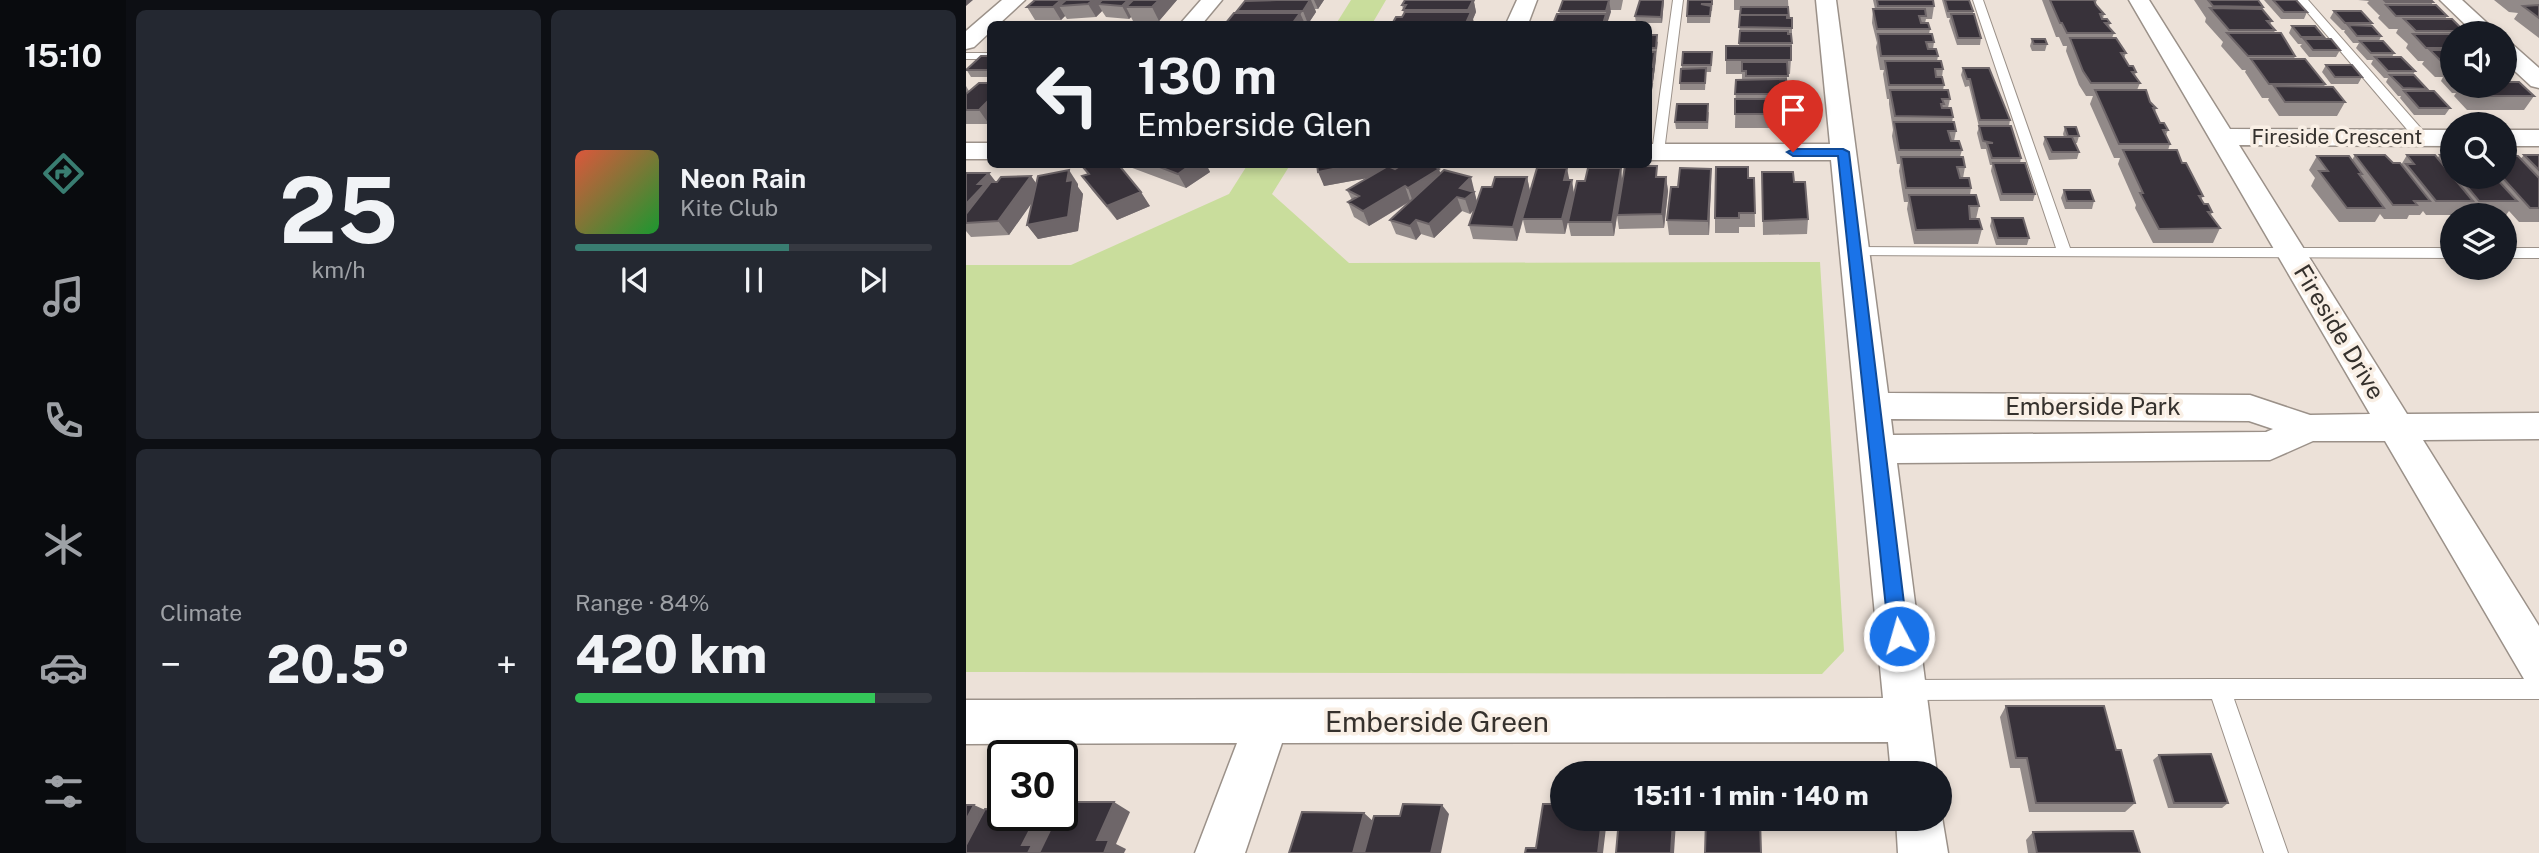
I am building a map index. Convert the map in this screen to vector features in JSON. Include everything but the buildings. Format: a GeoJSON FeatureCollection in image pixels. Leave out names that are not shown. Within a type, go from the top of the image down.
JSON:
{"type":"FeatureCollection","features":[{"type":"Feature","properties":{"kind":"street"},"geometry":{"type":"LineString","coordinates":[[990,21],[1015,0]]}},
{"type":"Feature","properties":{"kind":"street"},"geometry":{"type":"LineString","coordinates":[[1194,21],[1212,0]]}},
{"type":"Feature","properties":{"kind":"street"},"geometry":{"type":"LineString","coordinates":[[1518,21],[1527,0]]}},
{"type":"Feature","properties":{"kind":"street"},"geometry":{"type":"LineString","coordinates":[[1826,0],[1913,761]]}},
{"type":"Feature","properties":{"kind":"street","name":"Fireside Drive"},"geometry":{"type":"LineString","coordinates":[[2139,0],[2539,666]]}},
{"type":"Feature","properties":{"kind":"street"},"geometry":{"type":"LineString","coordinates":[[2450,0],[2474,21]]}},
{"type":"Feature","properties":{"kind":"street"},"geometry":{"type":"LineString","coordinates":[[966,42],[987,24]]}},
{"type":"Feature","properties":{"kind":"street"},"geometry":{"type":"LineString","coordinates":[[2517,61],[2539,81]]}},
{"type":"Feature","properties":{"kind":"street","name":"Fireside Crescent"},"geometry":{"type":"LineString","coordinates":[[2221,137],[2440,138]]}},
{"type":"Feature","properties":{"kind":"street"},"geometry":{"type":"LineString","coordinates":[[2517,138],[2539,138]]}},
{"type":"Feature","properties":{"kind":"street"},"geometry":{"type":"LineString","coordinates":[[966,151],[987,151]]}},
{"type":"Feature","properties":{"kind":"street"},"geometry":{"type":"LineString","coordinates":[[1653,152],[1843,152]]}},
{"type":"Feature","properties":{"kind":"street","name":"Emberside Park"},"geometry":{"type":"LineString","coordinates":[[1873,406],[2250,408],[2309,428],[2539,426]]}},
{"type":"Feature","properties":{"kind":"street","name":"Emberside Park"},"geometry":{"type":"LineString","coordinates":[[1878,449],[2270,446],[2309,428]]}},
{"type":"Feature","properties":{"kind":"street","name":"Emberside Green"},"geometry":{"type":"LineString","coordinates":[[966,722],[1267,722],[1907,705]]}},
{"type":"Feature","properties":{"kind":"street"},"geometry":{"type":"LineString","coordinates":[[1220,853],[1267,722]]}},
{"type":"Feature","properties":{"kind":"street"},"geometry":{"type":"LineString","coordinates":[[1921,831],[1923,853]]}},
{"type":"Feature","properties":{"kind":"lane"},"geometry":{"type":"LineString","coordinates":[[1653,152],[1678,0]]}},
{"type":"Feature","properties":{"kind":"lane"},"geometry":{"type":"LineString","coordinates":[[1978,0],[2065,253]]}},
{"type":"Feature","properties":{"kind":"lane"},"geometry":{"type":"LineString","coordinates":[[2302,0],[2421,137]]}},
{"type":"Feature","properties":{"kind":"lane"},"geometry":{"type":"LineString","coordinates":[[966,56],[987,56]]}},
{"type":"Feature","properties":{"kind":"lane"},"geometry":{"type":"LineString","coordinates":[[1855,252],[2440,253]]}},
{"type":"Feature","properties":{"kind":"lane"},"geometry":{"type":"LineString","coordinates":[[2517,253],[2539,253]]}},
{"type":"Feature","properties":{"kind":"lane"},"geometry":{"type":"LineString","coordinates":[[2219,689],[2276,853]]}},
{"type":"Feature","properties":{"kind":"lane"},"geometry":{"type":"LineString","coordinates":[[1907,705],[2219,689],[2539,689]]}},
{"type":"Feature","properties":{"kind":"green space"},"geometry":{"type":"Polygon","coordinates":[[[1351,0],[1386,0],[1374,21],[1338,21],[1351,0]]]}},
{"type":"Feature","properties":{"kind":"green space"},"geometry":{"type":"Polygon","coordinates":[[[1245,168],[1288,168],[1272,194],[1349,263],[1820,262],[1844,651],[1822,674],[966,672],[966,265],[1071,265],[1229,194],[1245,168]]]}},
{"type":"Feature","properties":{"kind":"route"},"geometry":{"type":"LineString","coordinates":[[1793,152],[1843,152],[1899,636]]}}]}
